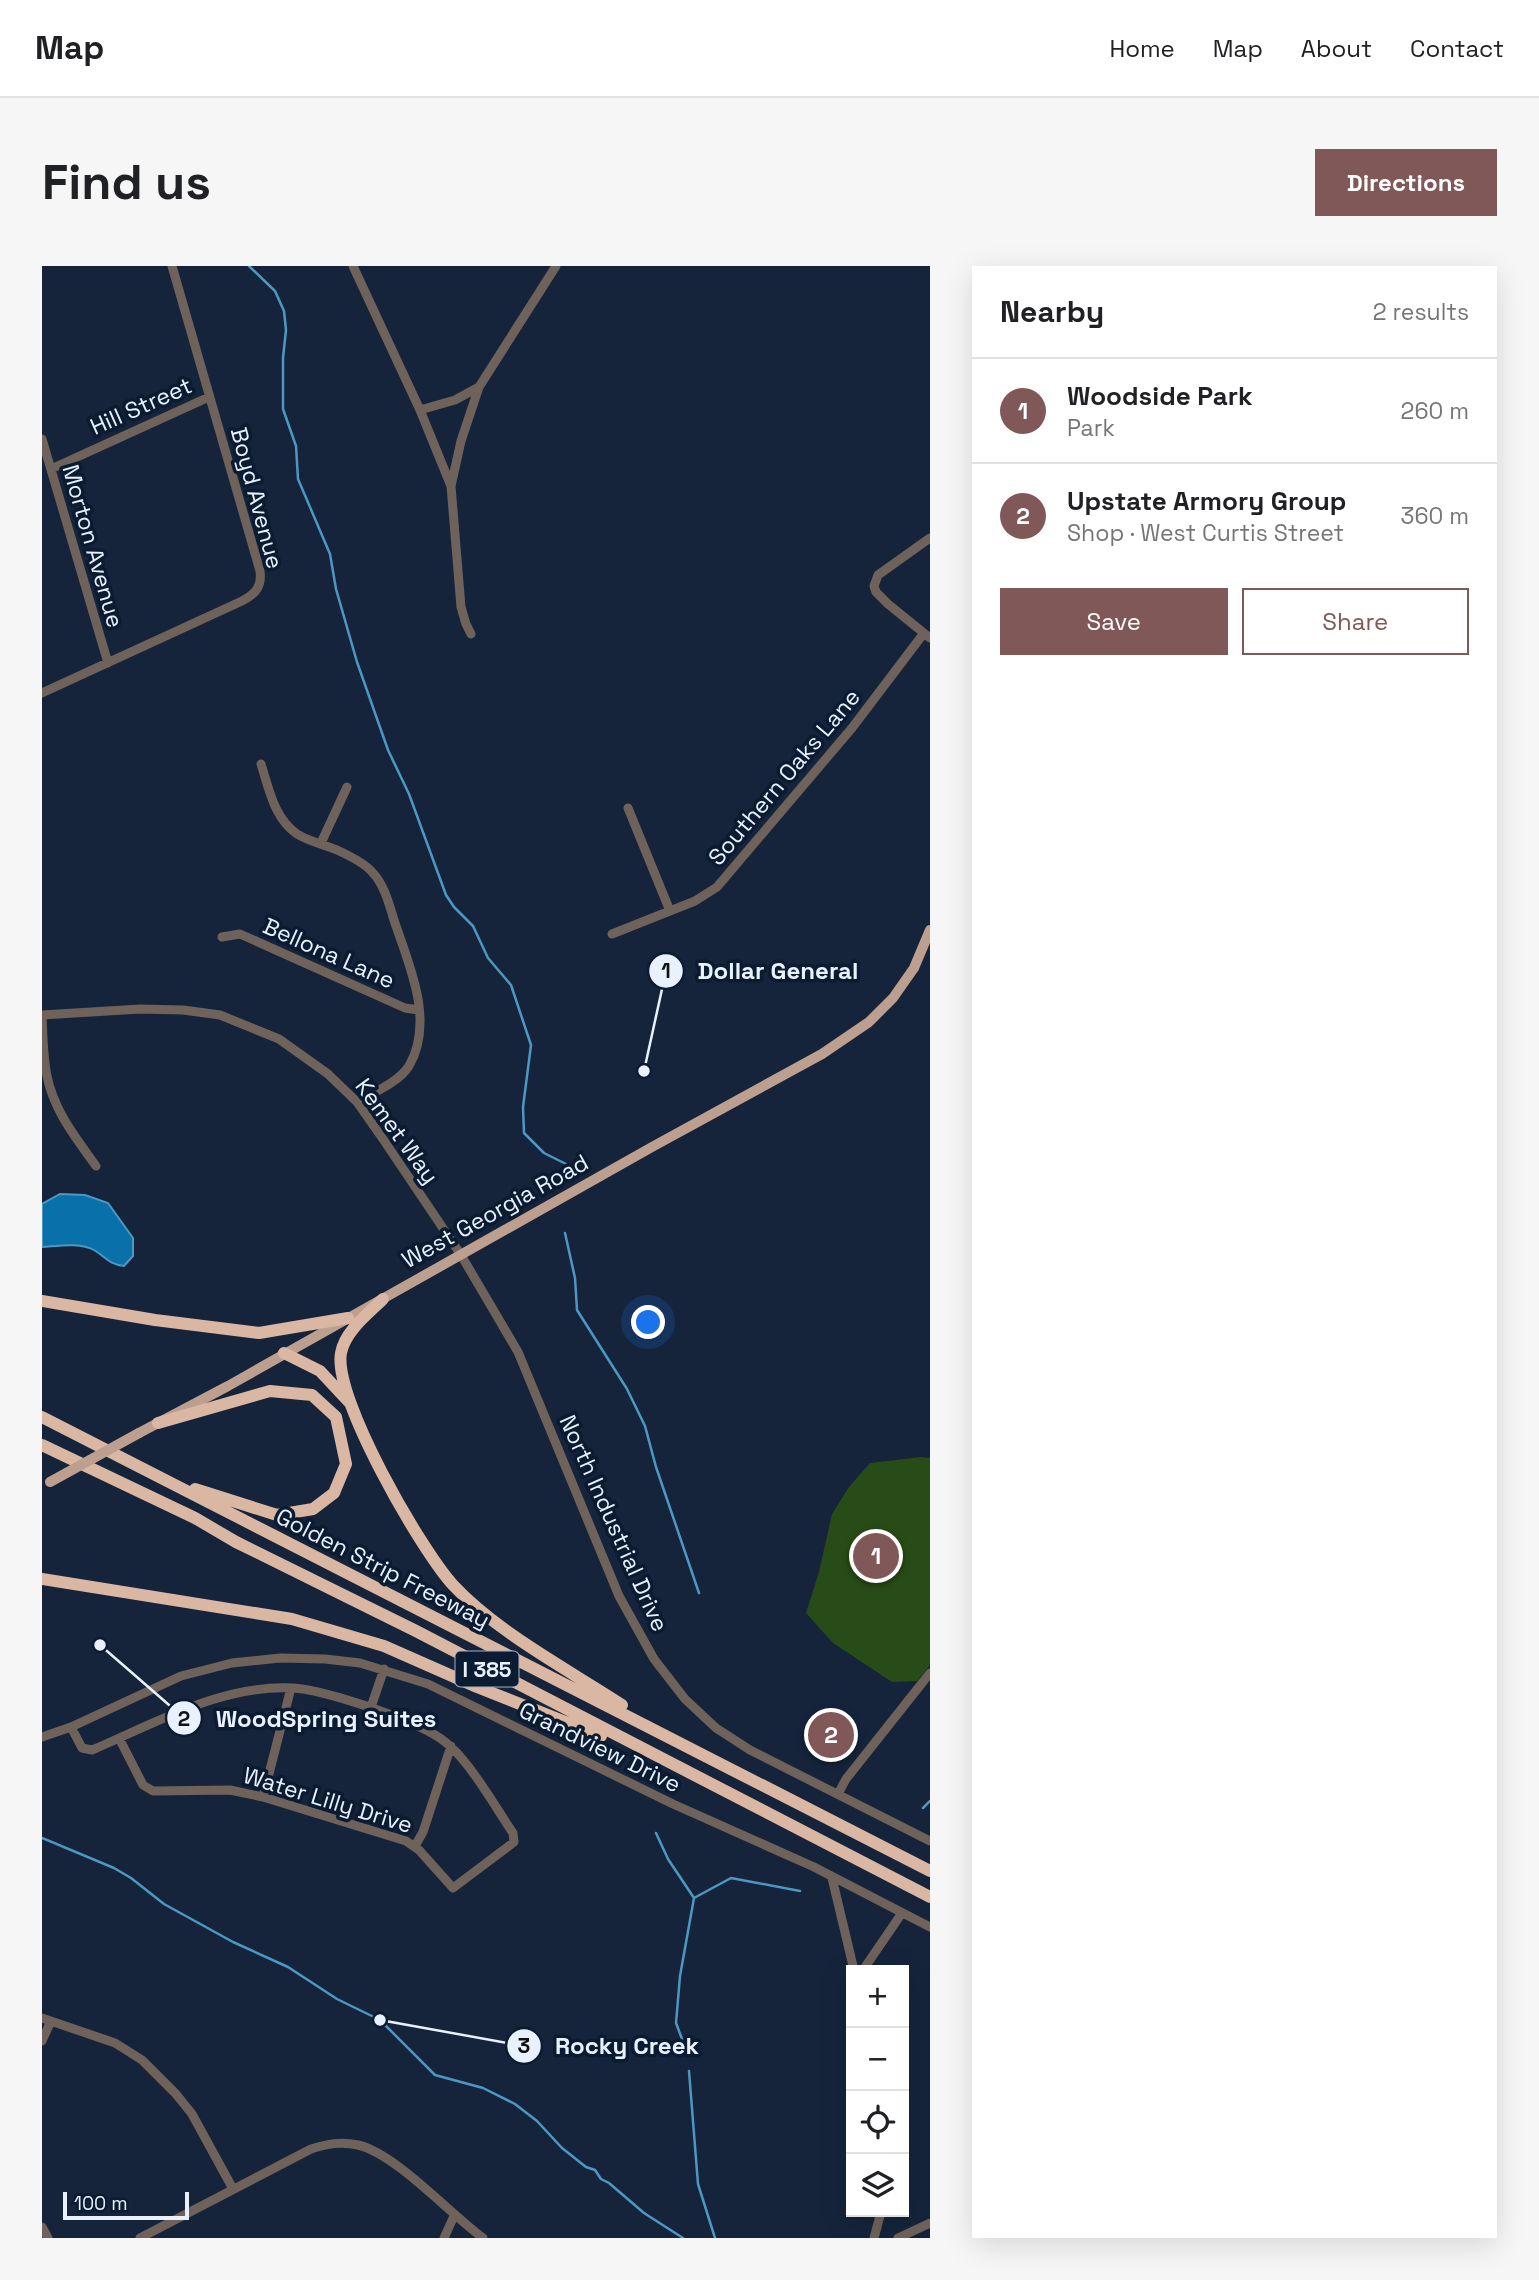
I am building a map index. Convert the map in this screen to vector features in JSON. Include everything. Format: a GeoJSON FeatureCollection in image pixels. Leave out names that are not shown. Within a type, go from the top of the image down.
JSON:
{"type":"FeatureCollection","features":[{"type":"Feature","properties":{"kind":"highway"},"geometry":{"type":"LineString","coordinates":[[383,1299],[346,1338],[341,1354],[351,1405],[393,1496],[453,1584],[503,1628],[675,1740]]}},
{"type":"Feature","properties":{"kind":"highway"},"geometry":{"type":"LineString","coordinates":[[42,1301],[155,1320],[259,1333],[348,1318]]}},
{"type":"Feature","properties":{"kind":"highway"},"geometry":{"type":"LineString","coordinates":[[284,1353],[320,1371],[351,1405]]}},
{"type":"Feature","properties":{"kind":"highway"},"geometry":{"type":"LineString","coordinates":[[158,1423],[270,1391],[312,1395],[336,1417],[346,1464],[334,1493],[313,1509],[277,1515],[158,1477]]}},
{"type":"Feature","properties":{"kind":"highway","name":"Golden Strip Freeway"},"geometry":{"type":"LineString","coordinates":[[42,1417],[930,1871]]}},
{"type":"Feature","properties":{"kind":"highway","name":"Golden Strip Freeway"},"geometry":{"type":"LineString","coordinates":[[42,1444],[195,1518],[236,1542],[380,1613],[930,1896]]}},
{"type":"Feature","properties":{"kind":"highway"},"geometry":{"type":"LineString","coordinates":[[42,1579],[292,1619],[384,1646],[670,1763]]}},
{"type":"Feature","properties":{"kind":"main road","name":"West Georgia Road"},"geometry":{"type":"LineString","coordinates":[[46,1484],[793,1071],[854,1034],[881,1011],[904,984],[922,952],[930,930]]}},
{"type":"Feature","properties":{"kind":"street","name":"Boyd Avenue"},"geometry":{"type":"LineString","coordinates":[[42,693],[243,601],[259,587],[260,570],[172,266]]}},
{"type":"Feature","properties":{"kind":"street"},"geometry":{"type":"LineString","coordinates":[[353,266],[420,410],[451,486]]}},
{"type":"Feature","properties":{"kind":"street"},"geometry":{"type":"LineString","coordinates":[[471,634],[461,607],[451,486],[461,441],[479,387],[556,266]]}},
{"type":"Feature","properties":{"kind":"street"},"geometry":{"type":"LineString","coordinates":[[420,410],[456,400],[479,387]]}},
{"type":"Feature","properties":{"kind":"street","name":"Hill Street"},"geometry":{"type":"LineString","coordinates":[[51,469],[209,397]]}},
{"type":"Feature","properties":{"kind":"street","name":"Morton Avenue"},"geometry":{"type":"LineString","coordinates":[[42,439],[108,663]]}},
{"type":"Feature","properties":{"kind":"street"},"geometry":{"type":"LineString","coordinates":[[927,636],[876,592],[874,582],[878,575],[930,538]]}},
{"type":"Feature","properties":{"kind":"street","name":"Southern Oaks Lane"},"geometry":{"type":"LineString","coordinates":[[612,934],[705,896],[727,877],[927,636]]}},
{"type":"Feature","properties":{"kind":"street"},"geometry":{"type":"LineString","coordinates":[[261,764],[272,801],[282,819],[298,834],[345,853],[373,872],[384,890],[415,982],[420,1026],[417,1050],[407,1069],[357,1102]]}},
{"type":"Feature","properties":{"kind":"street"},"geometry":{"type":"LineString","coordinates":[[321,843],[347,787]]}},
{"type":"Feature","properties":{"kind":"street"},"geometry":{"type":"LineString","coordinates":[[628,808],[670,911]]}},
{"type":"Feature","properties":{"kind":"street","name":"Bellona Lane"},"geometry":{"type":"LineString","coordinates":[[222,937],[240,934],[405,1008],[419,1010]]}},
{"type":"Feature","properties":{"kind":"street","name":"Kemet Way"},"geometry":{"type":"LineString","coordinates":[[42,1016],[140,1009],[183,1010],[220,1015],[279,1039],[328,1074],[357,1102],[461,1255]]}},
{"type":"Feature","properties":{"kind":"street"},"geometry":{"type":"LineString","coordinates":[[42,1016],[46,1076],[53,1100],[65,1123],[96,1166]]}},
{"type":"Feature","properties":{"kind":"street","name":"North Industrial Drive"},"geometry":{"type":"LineString","coordinates":[[461,1255],[518,1352],[619,1595],[654,1659],[685,1699],[716,1728],[750,1750],[930,1841]]}},
{"type":"Feature","properties":{"kind":"street","name":"Grandview Drive"},"geometry":{"type":"LineString","coordinates":[[42,1737],[71,1727],[181,1676],[232,1663],[280,1658],[325,1658],[384,1669],[428,1684],[673,1804],[814,1867],[930,1927]]}},
{"type":"Feature","properties":{"kind":"street"},"geometry":{"type":"LineString","coordinates":[[371,1707],[384,1669]]}},
{"type":"Feature","properties":{"kind":"street"},"geometry":{"type":"LineString","coordinates":[[838,1794],[846,1779],[930,1672]]}},
{"type":"Feature","properties":{"kind":"street"},"geometry":{"type":"LineString","coordinates":[[263,1797],[292,1688]]}},
{"type":"Feature","properties":{"kind":"street","name":"Water Lilly Drive"},"geometry":{"type":"LineString","coordinates":[[71,1727],[82,1748],[92,1750],[186,1708],[230,1695],[292,1688],[371,1707],[435,1733],[451,1746],[513,1833],[514,1842],[453,1888],[415,1846],[406,1841],[263,1797],[230,1790],[153,1791],[143,1785],[119,1738]]}},
{"type":"Feature","properties":{"kind":"street"},"geometry":{"type":"LineString","coordinates":[[415,1846],[423,1832],[451,1746]]}},
{"type":"Feature","properties":{"kind":"street"},"geometry":{"type":"LineString","coordinates":[[832,1878],[852,1965]]}},
{"type":"Feature","properties":{"kind":"street"},"geometry":{"type":"LineString","coordinates":[[866,1965],[902,1913]]}},
{"type":"Feature","properties":{"kind":"street"},"geometry":{"type":"LineString","coordinates":[[42,2041],[47,2019],[115,2042],[142,2060],[192,2114],[233,2189]]}},
{"type":"Feature","properties":{"kind":"street"},"geometry":{"type":"LineString","coordinates":[[141,2238],[311,2149],[330,2143],[351,2143],[370,2148],[387,2158],[483,2238]]}},
{"type":"Feature","properties":{"kind":"street"},"geometry":{"type":"LineString","coordinates":[[444,2238],[454,2216]]}},
{"type":"Feature","properties":{"kind":"street"},"geometry":{"type":"LineString","coordinates":[[874,2238],[880,2217]]}},
{"type":"Feature","properties":{"kind":"street"},"geometry":{"type":"LineString","coordinates":[[898,2238],[930,2223]]}},
{"type":"Feature","properties":{"kind":"street"},"geometry":{"type":"LineString","coordinates":[[42,2227],[48,2238]]}},
{"type":"Feature","properties":{"kind":"green space"},"geometry":{"type":"Polygon","coordinates":[[[930,1458],[930,1665],[917,1681],[892,1682],[833,1643],[806,1613],[819,1572],[832,1514],[849,1487],[870,1463],[930,1458]]]}},
{"type":"Feature","properties":{"kind":"water"},"geometry":{"type":"Polygon","coordinates":[[[60,1194],[85,1195],[108,1203],[133,1238],[133,1256],[124,1266],[82,1246],[42,1247],[42,1204],[60,1194]]]}},
{"type":"Feature","properties":{"kind":"waterway"},"geometry":{"type":"LineString","coordinates":[[249,266],[275,291],[284,311],[286,330],[283,409],[296,446],[298,479],[330,554],[336,589],[357,662],[388,750],[409,794],[446,895],[473,926],[488,958],[511,985],[531,1045],[523,1107],[524,1133],[544,1153],[566,1164]]}},
{"type":"Feature","properties":{"kind":"waterway"},"geometry":{"type":"LineString","coordinates":[[565,1233],[575,1278],[577,1310],[627,1389],[645,1426],[656,1467],[699,1593]]}},
{"type":"Feature","properties":{"kind":"waterway"},"geometry":{"type":"LineString","coordinates":[[923,1808],[930,1801]]}},
{"type":"Feature","properties":{"kind":"waterway"},"geometry":{"type":"LineString","coordinates":[[656,1833],[668,1859],[694,1898],[680,1976],[676,2023],[685,2047]]}},
{"type":"Feature","properties":{"kind":"waterway"},"geometry":{"type":"LineString","coordinates":[[42,1838],[114,1868],[164,1904],[233,1942],[288,1967],[337,1999],[380,2020],[435,2075],[483,2088],[515,2104],[537,2121],[562,2148],[586,2167],[595,2170],[601,2179],[644,2213],[683,2238]]}},
{"type":"Feature","properties":{"kind":"waterway"},"geometry":{"type":"LineString","coordinates":[[694,1898],[731,1878],[800,1891]]}},
{"type":"Feature","properties":{"kind":"waterway"},"geometry":{"type":"LineString","coordinates":[[689,2071],[698,2184],[715,2238]]}},
{"type":"Feature","properties":{"kind":"place","name":"Dollar General"},"geometry":{"type":"Point","coordinates":[644,1071]}},
{"type":"Feature","properties":{"kind":"place","name":"Woodside Park"},"geometry":{"type":"Point","coordinates":[876,1556]}},
{"type":"Feature","properties":{"kind":"place","name":"WoodSpring Suites"},"geometry":{"type":"Point","coordinates":[100,1645]}},
{"type":"Feature","properties":{"kind":"place","name":"Upstate Armory Group"},"geometry":{"type":"Point","coordinates":[831,1735]}},
{"type":"Feature","properties":{"kind":"place","name":"Rocky Creek"},"geometry":{"type":"Point","coordinates":[380,2020]}}]}
